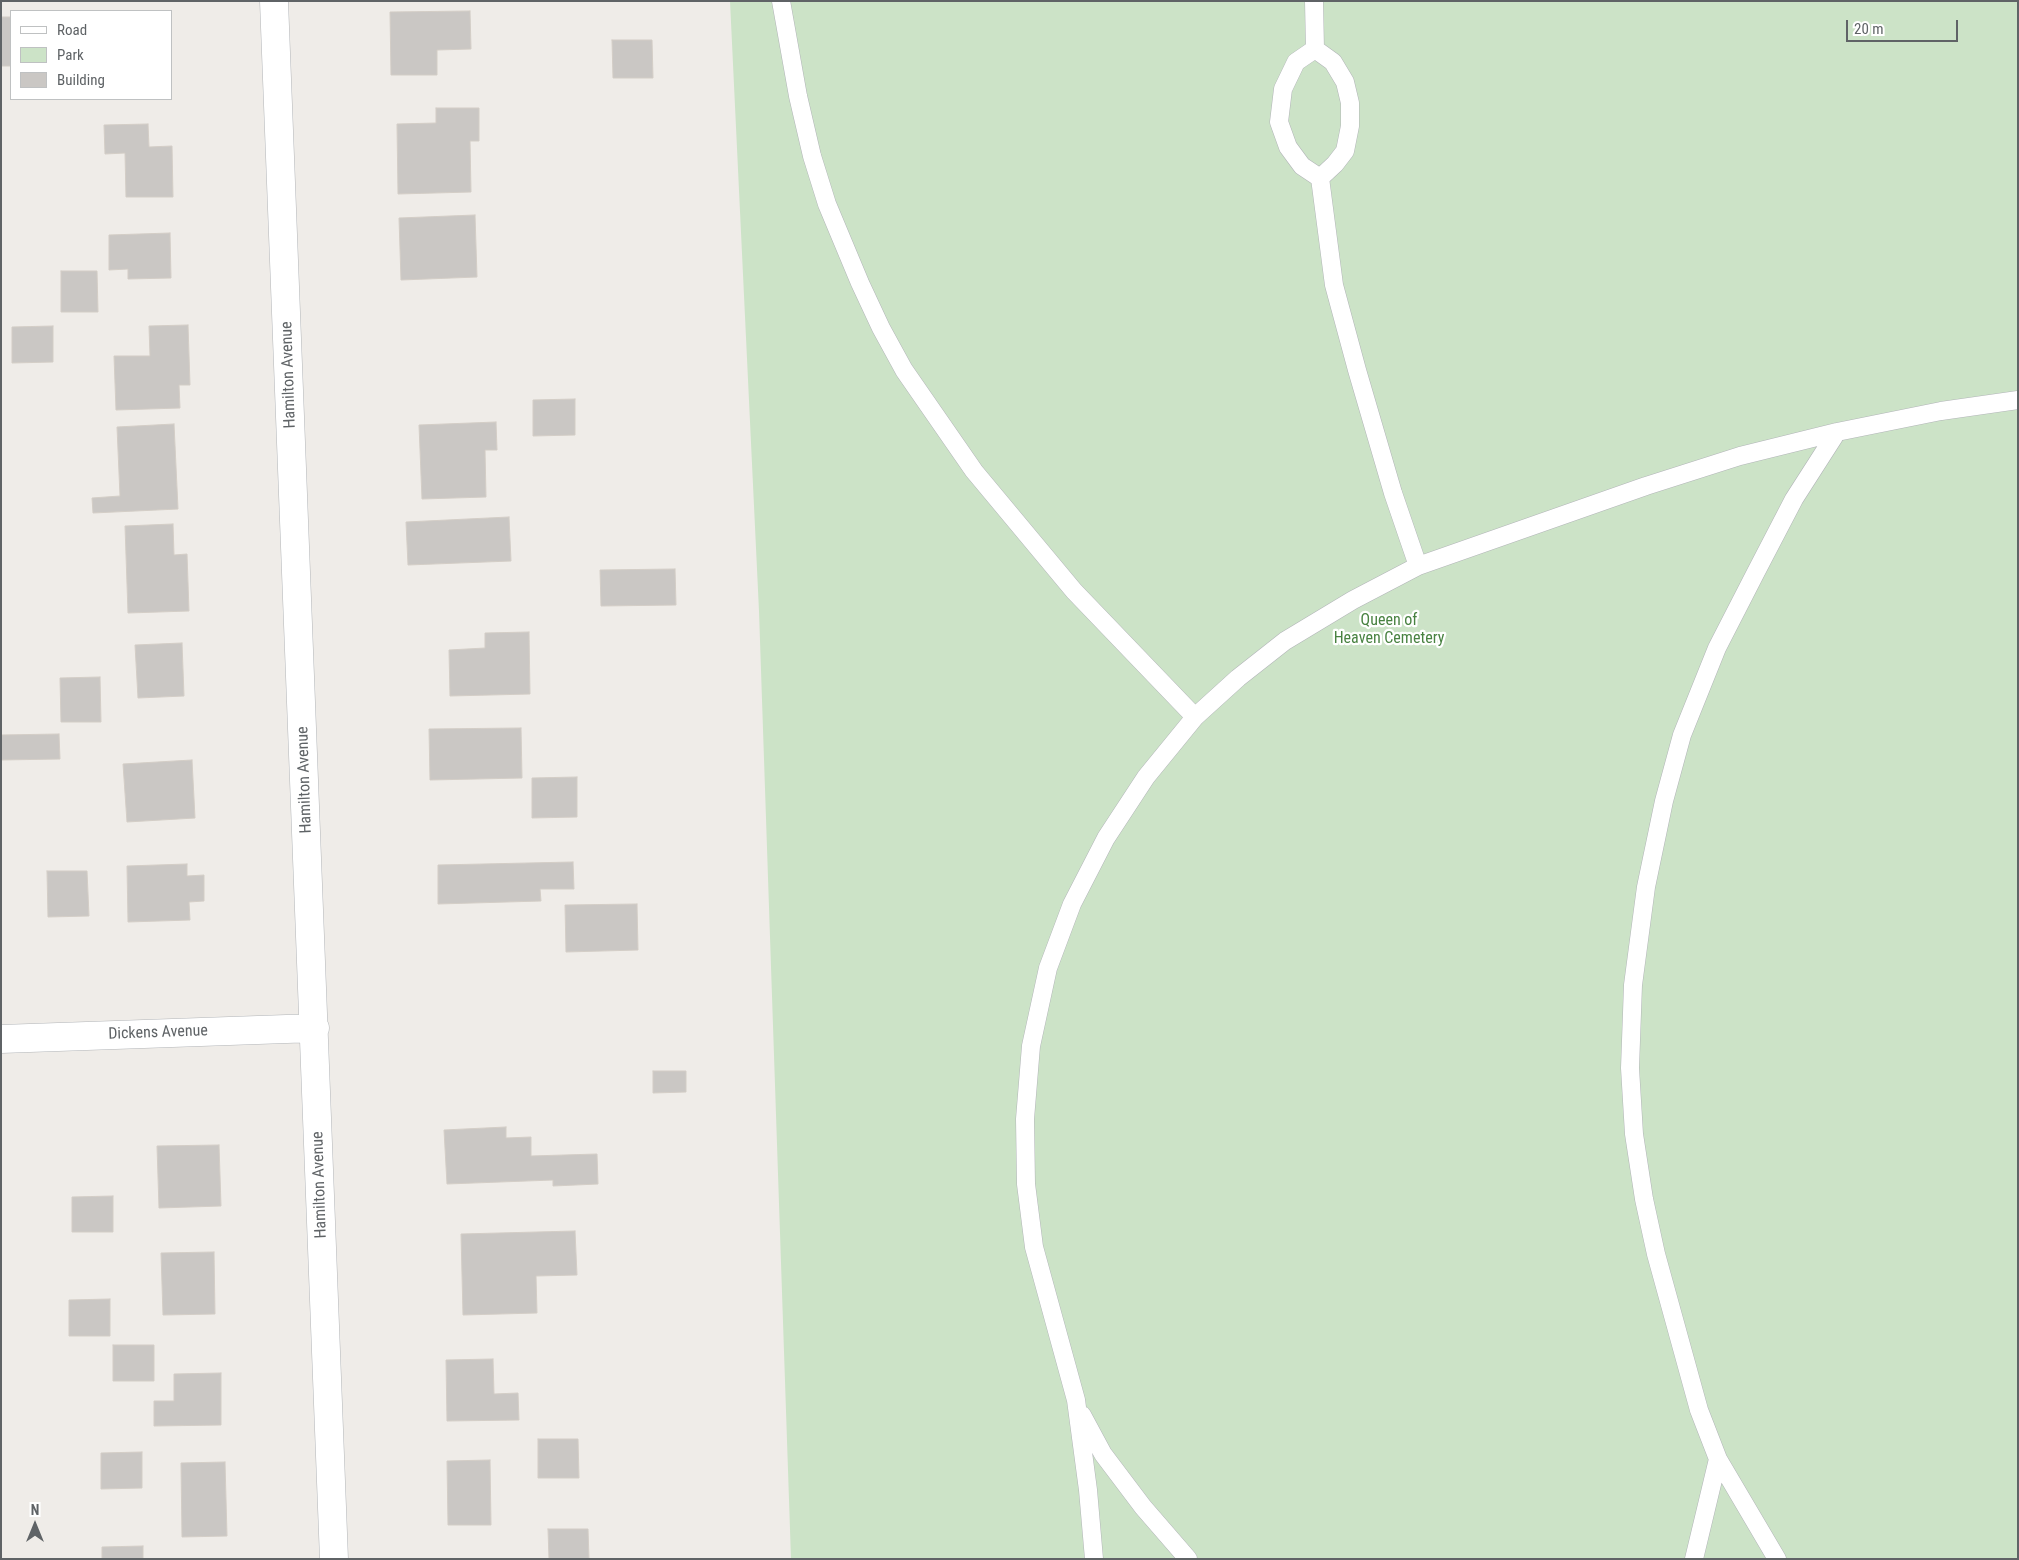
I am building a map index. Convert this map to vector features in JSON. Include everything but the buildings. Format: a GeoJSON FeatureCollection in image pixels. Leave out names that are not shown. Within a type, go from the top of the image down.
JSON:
{"type":"FeatureCollection","features":[{"type":"Feature","properties":{"kind":"street","name":"Hamilton Avenue"},"geometry":{"type":"LineString","coordinates":[[274,1],[334,1559]]}},
{"type":"Feature","properties":{"kind":"street","name":"Dickens Avenue"},"geometry":{"type":"LineString","coordinates":[[1,1039],[315,1028]]}},
{"type":"Feature","properties":{"kind":"lane"},"geometry":{"type":"LineString","coordinates":[[781,1],[798,96],[812,156],[827,204],[876,319],[904,370],[974,471],[1074,591],[1196,717]]}},
{"type":"Feature","properties":{"kind":"lane"},"geometry":{"type":"LineString","coordinates":[[1314,1],[1315,49]]}},
{"type":"Feature","properties":{"kind":"lane"},"geometry":{"type":"LineString","coordinates":[[1315,49],[1296,62],[1283,89],[1279,122],[1288,147],[1302,166],[1320,178],[1337,295],[1390,484],[1418,566]]}},
{"type":"Feature","properties":{"kind":"lane"},"geometry":{"type":"LineString","coordinates":[[1315,49],[1333,62],[1345,82],[1350,103],[1350,126],[1345,151],[1320,178]]}},
{"type":"Feature","properties":{"kind":"lane"},"geometry":{"type":"LineString","coordinates":[[1094,1559],[1088,1490],[1076,1406],[1034,1247],[1026,1184],[1025,1119],[1031,1046],[1048,968],[1072,904],[1106,838],[1146,776],[1196,717],[1238,678],[1285,641],[1353,600],[1418,566],[1637,489],[1721,462],[1838,432],[1941,411],[2018,400]]}},
{"type":"Feature","properties":{"kind":"lane"},"geometry":{"type":"LineString","coordinates":[[1777,1559],[1718,1459],[1699,1410],[1656,1254],[1644,1199],[1634,1134],[1630,1068],[1633,984],[1646,887],[1664,802],[1682,736],[1717,648],[1760,564],[1794,499],[1838,432]]}},
{"type":"Feature","properties":{"kind":"lane"},"geometry":{"type":"LineString","coordinates":[[1076,1406],[1103,1454],[1143,1507],[1188,1559]]}},
{"type":"Feature","properties":{"kind":"lane"},"geometry":{"type":"LineString","coordinates":[[1694,1559],[1718,1459]]}},
{"type":"Feature","properties":{"kind":"green space","name":"Queen of Heaven Cemetery"},"geometry":{"type":"Polygon","coordinates":[[[730,1],[2018,1],[2018,1559],[791,1559],[759,611],[730,1]]]}}]}
